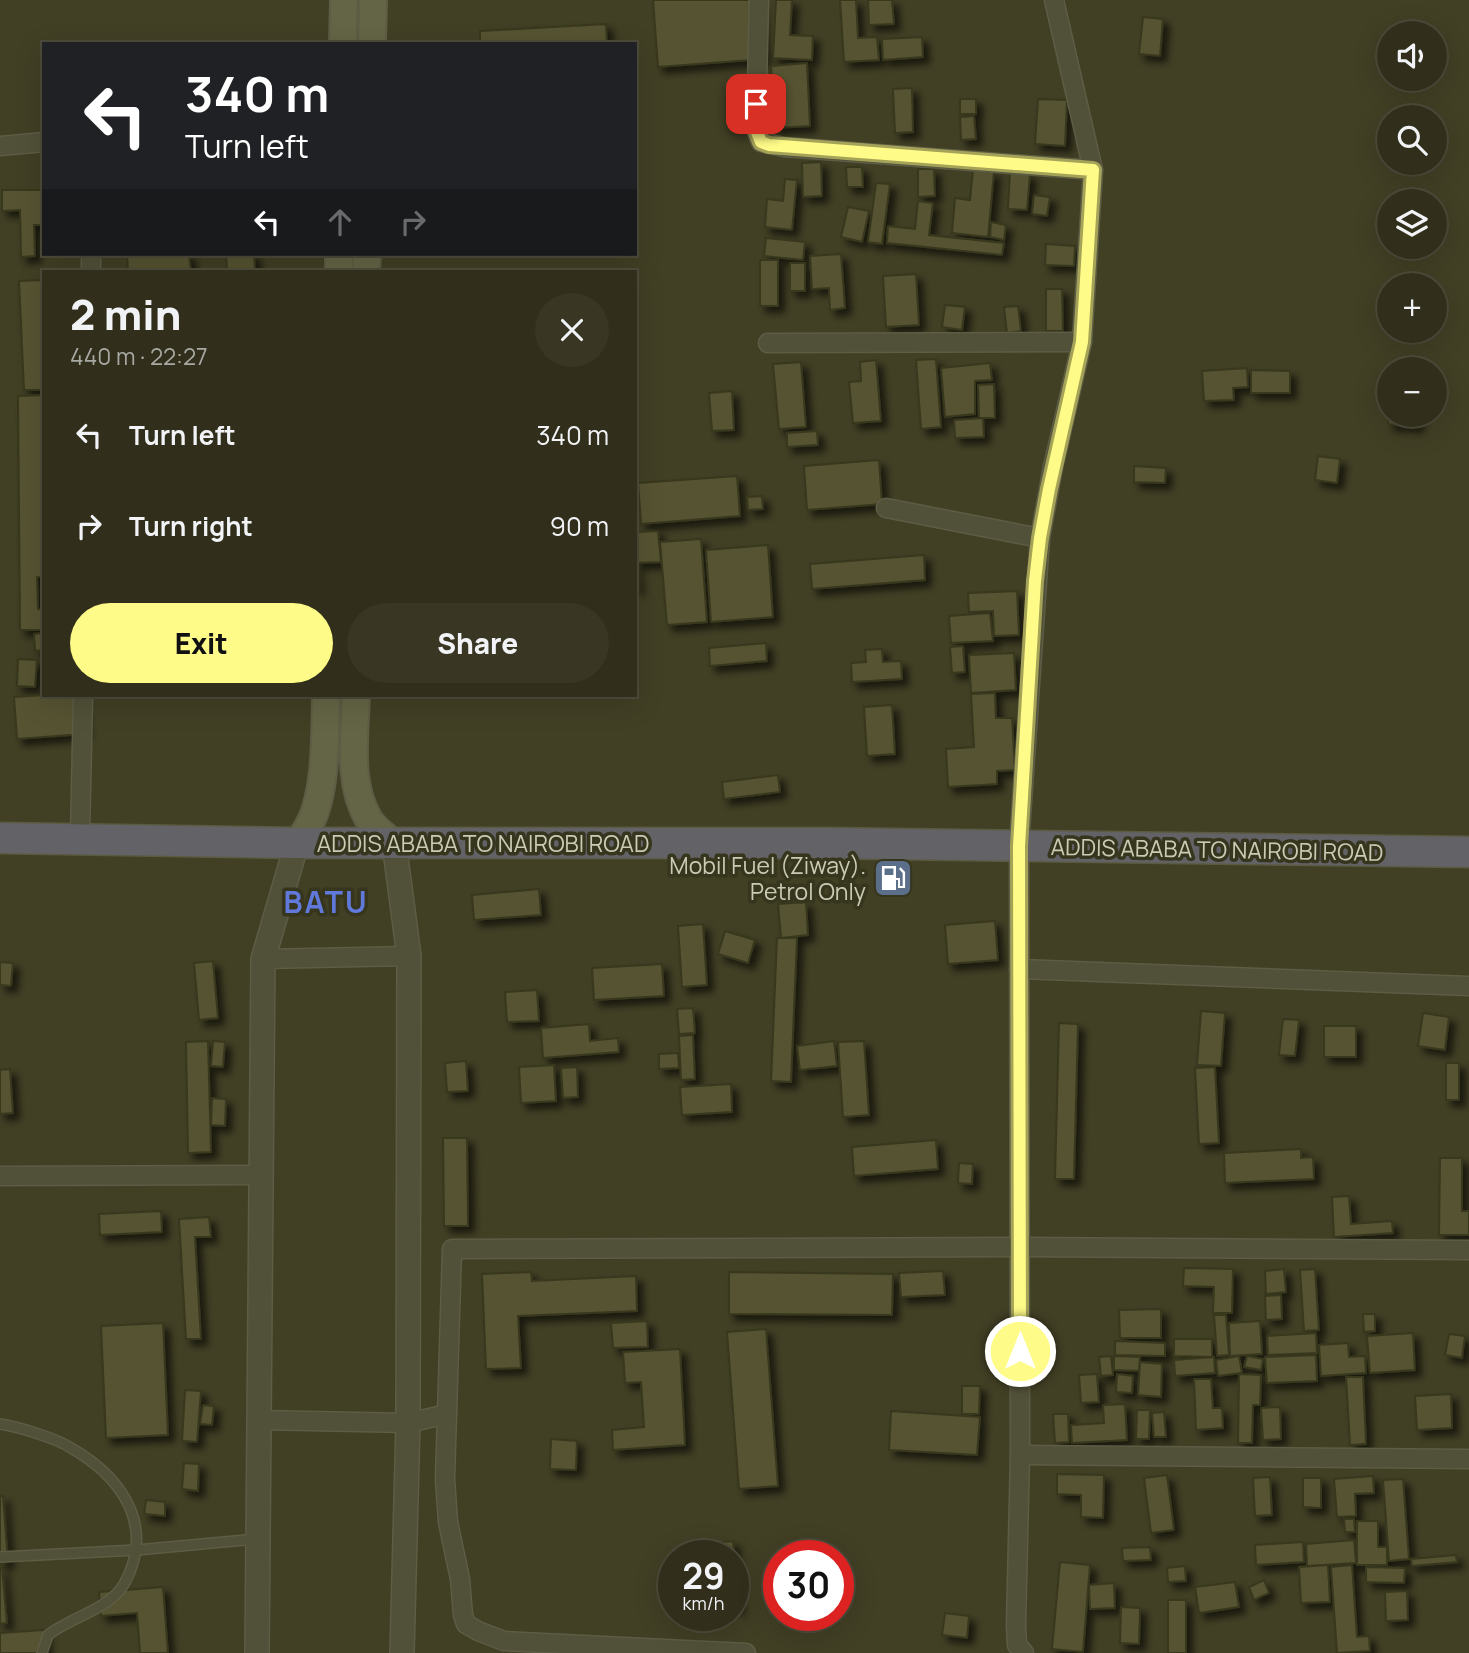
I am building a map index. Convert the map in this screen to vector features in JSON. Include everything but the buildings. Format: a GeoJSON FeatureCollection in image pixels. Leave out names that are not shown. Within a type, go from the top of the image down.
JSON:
{"type":"FeatureCollection","features":[{"type":"Feature","properties":{"kind":"highway","name":"ADDIS ABABA TO NAIROBI ROAD"},"geometry":{"type":"LineString","coordinates":[[0,838],[394,844],[826,843],[1469,852]]}},
{"type":"Feature","properties":{"kind":"main road"},"geometry":{"type":"LineString","coordinates":[[343,42],[344,0]]}},
{"type":"Feature","properties":{"kind":"main road"},"geometry":{"type":"LineString","coordinates":[[372,42],[373,0]]}},
{"type":"Feature","properties":{"kind":"main road"},"geometry":{"type":"LineString","coordinates":[[296,843],[310,824],[319,789],[323,767],[326,697]]}},
{"type":"Feature","properties":{"kind":"main road"},"geometry":{"type":"LineString","coordinates":[[356,697],[354,776],[370,823],[394,844]]}},
{"type":"Feature","properties":{"kind":"street"},"geometry":{"type":"LineString","coordinates":[[759,0],[756,130],[761,142],[784,147],[1093,170]]}},
{"type":"Feature","properties":{"kind":"street"},"geometry":{"type":"LineString","coordinates":[[1024,1653],[1017,1645],[1016,1626],[1020,1455],[1019,846],[1040,538],[1053,467],[1082,342],[1093,170],[1054,0]]}},
{"type":"Feature","properties":{"kind":"street"},"geometry":{"type":"LineString","coordinates":[[0,146],[42,142]]}},
{"type":"Feature","properties":{"kind":"street"},"geometry":{"type":"LineString","coordinates":[[768,343],[1082,342]]}},
{"type":"Feature","properties":{"kind":"street"},"geometry":{"type":"LineString","coordinates":[[886,508],[1040,538]]}},
{"type":"Feature","properties":{"kind":"street"},"geometry":{"type":"LineString","coordinates":[[80,838],[83,697]]}},
{"type":"Feature","properties":{"kind":"street"},"geometry":{"type":"LineString","coordinates":[[257,1653],[264,959],[296,843]]}},
{"type":"Feature","properties":{"kind":"street"},"geometry":{"type":"LineString","coordinates":[[394,844],[409,956],[408,1423],[402,1653]]}},
{"type":"Feature","properties":{"kind":"street"},"geometry":{"type":"LineString","coordinates":[[264,959],[409,956]]}},
{"type":"Feature","properties":{"kind":"street"},"geometry":{"type":"LineString","coordinates":[[1019,968],[1469,986]]}},
{"type":"Feature","properties":{"kind":"street"},"geometry":{"type":"LineString","coordinates":[[0,1176],[263,1175]]}},
{"type":"Feature","properties":{"kind":"street"},"geometry":{"type":"LineString","coordinates":[[746,1653],[504,1641],[466,1624],[460,1579],[447,1522],[445,1479],[452,1249],[1020,1247],[1469,1250]]}},
{"type":"Feature","properties":{"kind":"street"},"geometry":{"type":"LineString","coordinates":[[260,1420],[408,1423],[447,1414]]}},
{"type":"Feature","properties":{"kind":"street"},"geometry":{"type":"LineString","coordinates":[[1020,1455],[1469,1459]]}},
{"type":"Feature","properties":{"kind":"lane"},"geometry":{"type":"LineString","coordinates":[[0,1424],[70,1447],[103,1471],[129,1504],[138,1531],[137,1550],[120,1590],[110,1600],[48,1635],[42,1653]]}},
{"type":"Feature","properties":{"kind":"lane"},"geometry":{"type":"LineString","coordinates":[[0,1558],[137,1550],[257,1539]]}},
{"type":"Feature","properties":{"kind":"place","name":"Mobil Fuel (Ziway). Petrol Only"},"geometry":{"type":"Point","coordinates":[893,878]}},
{"type":"Feature","properties":{"kind":"district","name":"BATU"},"geometry":{"type":"Point","coordinates":[326,901]}},
{"type":"Feature","properties":{"kind":"route"},"geometry":{"type":"LineString","coordinates":[[756,104],[756,130],[761,142],[769,145],[1093,170],[1082,342],[1053,467],[1035,581],[1019,846],[1020,1351]]}}]}
